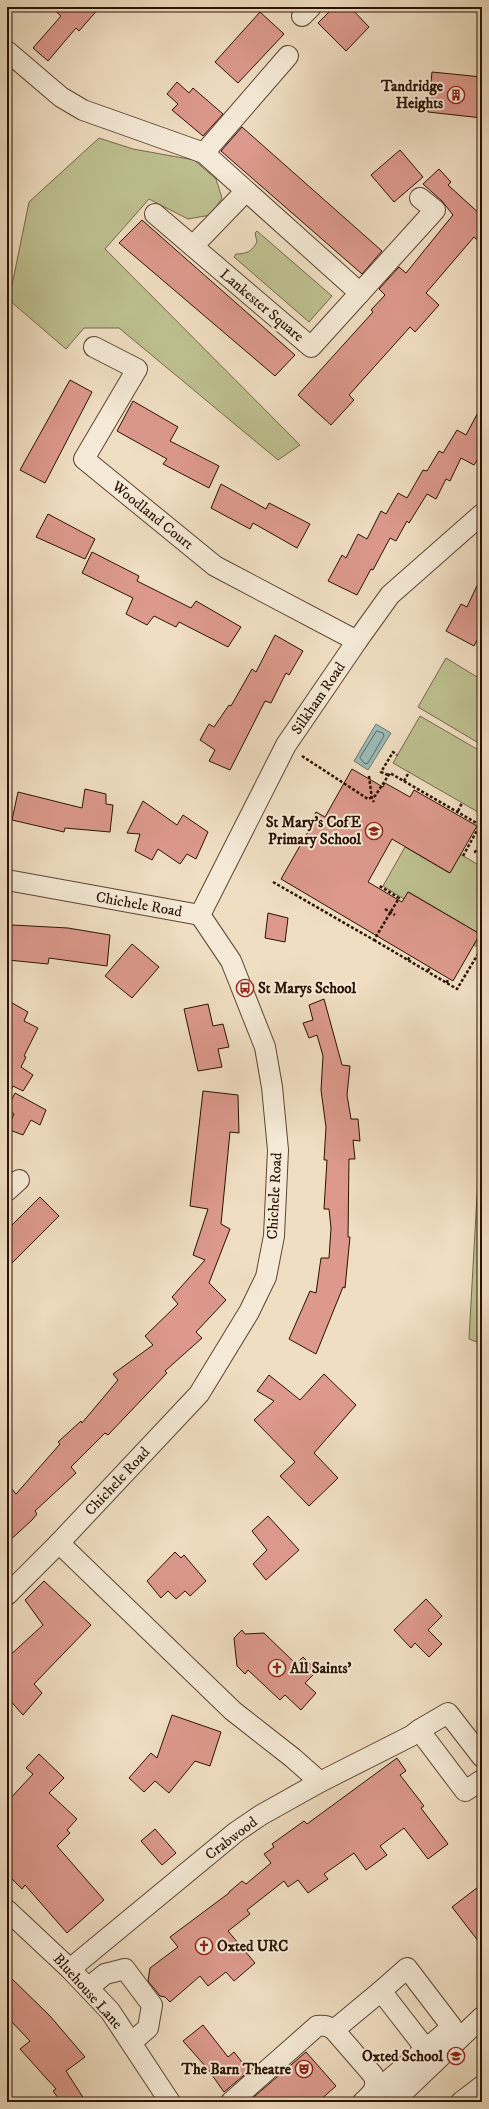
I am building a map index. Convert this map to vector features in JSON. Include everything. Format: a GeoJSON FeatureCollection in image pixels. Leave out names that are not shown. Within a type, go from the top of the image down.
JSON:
{"type":"FeatureCollection","features":[{"type":"Feature","properties":{"kind":"street"},"geometry":{"type":"LineString","coordinates":[[7,51],[61,97],[83,110],[204,153],[360,293]]}},
{"type":"Feature","properties":{"kind":"street"},"geometry":{"type":"LineString","coordinates":[[204,153],[288,56]]}},
{"type":"Feature","properties":{"kind":"street"},"geometry":{"type":"LineString","coordinates":[[193,246],[246,191]]}},
{"type":"Feature","properties":{"kind":"street","name":"Lankester Square"},"geometry":{"type":"LineString","coordinates":[[156,214],[311,347],[434,210],[420,198]]}},
{"type":"Feature","properties":{"kind":"street","name":"Woodland Court"},"geometry":{"type":"LineString","coordinates":[[94,347],[137,369],[84,459],[215,566],[357,641]]}},
{"type":"Feature","properties":{"kind":"street","name":"Silkham Road"},"geometry":{"type":"LineString","coordinates":[[200,915],[286,745],[357,641],[390,595],[482,514]]}},
{"type":"Feature","properties":{"kind":"street","name":"Chichele Road"},"geometry":{"type":"LineString","coordinates":[[7,880],[200,915],[231,961],[265,1047],[272,1087],[278,1150],[274,1236],[266,1277],[249,1312],[199,1394],[59,1543],[7,1595]]}},
{"type":"Feature","properties":{"kind":"street"},"geometry":{"type":"LineString","coordinates":[[59,1543],[233,1711],[293,1758],[320,1782]]}},
{"type":"Feature","properties":{"kind":"street","name":"Crabwood"},"geometry":{"type":"LineString","coordinates":[[70,1969],[236,1832],[261,1815],[320,1782],[415,1733],[448,1713],[478,1744]]}},
{"type":"Feature","properties":{"kind":"street"},"geometry":{"type":"LineString","coordinates":[[415,1733],[465,1791],[482,1780]]}},
{"type":"Feature","properties":{"kind":"street","name":"Bluehouse Lane"},"geometry":{"type":"LineString","coordinates":[[7,1910],[70,1969],[110,2011],[132,2042],[170,2102]]}},
{"type":"Feature","properties":{"kind":"street"},"geometry":{"type":"LineString","coordinates":[[334,2030],[407,1968],[452,2027],[367,2098]]}},
{"type":"Feature","properties":{"kind":"street"},"geometry":{"type":"LineString","coordinates":[[88,1988],[105,1974],[125,1969],[152,2005],[148,2028],[132,2042]]}},
{"type":"Feature","properties":{"kind":"street"},"geometry":{"type":"LineString","coordinates":[[381,1990],[426,2049]]}},
{"type":"Feature","properties":{"kind":"street"},"geometry":{"type":"LineString","coordinates":[[392,2102],[482,2017]]}},
{"type":"Feature","properties":{"kind":"street"},"geometry":{"type":"LineString","coordinates":[[231,2102],[317,2026],[329,2026],[334,2030],[373,2075],[375,2085],[367,2098]]}},
{"type":"Feature","properties":{"kind":"street"},"geometry":{"type":"LineString","coordinates":[[461,2102],[482,2086]]}},
{"type":"Feature","properties":{"kind":"path"},"geometry":{"type":"LineString","coordinates":[[286,745],[368,799],[373,800]]}},
{"type":"Feature","properties":{"kind":"path"},"geometry":{"type":"LineString","coordinates":[[388,776],[381,772],[393,752],[397,755]]}},
{"type":"Feature","properties":{"kind":"path"},"geometry":{"type":"LineString","coordinates":[[404,781],[410,772]]}},
{"type":"Feature","properties":{"kind":"path"},"geometry":{"type":"LineString","coordinates":[[373,800],[390,773],[458,811],[480,825],[463,856]]}},
{"type":"Feature","properties":{"kind":"path"},"geometry":{"type":"LineString","coordinates":[[369,776],[373,800]]}},
{"type":"Feature","properties":{"kind":"path"},"geometry":{"type":"LineString","coordinates":[[458,811],[462,803]]}},
{"type":"Feature","properties":{"kind":"path"},"geometry":{"type":"LineString","coordinates":[[482,842],[476,852],[482,856]]}},
{"type":"Feature","properties":{"kind":"path"},"geometry":{"type":"LineString","coordinates":[[273,882],[457,989],[481,949]]}},
{"type":"Feature","properties":{"kind":"path"},"geometry":{"type":"LineString","coordinates":[[374,940],[399,897],[378,885]]}},
{"type":"Feature","properties":{"kind":"path"},"geometry":{"type":"LineString","coordinates":[[385,909],[395,915]]}},
{"type":"Feature","properties":{"kind":"path"},"geometry":{"type":"LineString","coordinates":[[387,948],[389,943]]}},
{"type":"Feature","properties":{"kind":"path"},"geometry":{"type":"LineString","coordinates":[[408,960],[410,956]]}},
{"type":"Feature","properties":{"kind":"path"},"geometry":{"type":"LineString","coordinates":[[428,971],[430,967]]}},
{"type":"Feature","properties":{"kind":"path"},"geometry":{"type":"LineString","coordinates":[[447,982],[448,978]]}},
{"type":"Feature","properties":{"kind":"green space"},"geometry":{"type":"Polygon","coordinates":[[[99,138],[133,149],[194,160],[216,179],[222,198],[211,215],[188,219],[149,199],[105,249],[300,445],[278,460],[119,328],[84,328],[66,349],[9,300],[29,202],[99,138]]]}},
{"type":"Feature","properties":{"kind":"green space"},"geometry":{"type":"Polygon","coordinates":[[[257,231],[332,296],[309,322],[234,257],[236,254],[246,253],[253,248],[257,242],[255,233],[257,231]]]}},
{"type":"Feature","properties":{"kind":"green space"},"geometry":{"type":"Polygon","coordinates":[[[446,658],[482,680],[482,745],[418,707],[446,658]]]}},
{"type":"Feature","properties":{"kind":"green space"},"geometry":{"type":"Polygon","coordinates":[[[420,716],[482,752],[482,805],[478,812],[393,763],[420,716]]]}},
{"type":"Feature","properties":{"kind":"green space"},"geometry":{"type":"Polygon","coordinates":[[[405,847],[449,873],[460,854],[482,867],[482,950],[474,945],[480,934],[409,892],[404,899],[383,886],[405,847]]]}},
{"type":"Feature","properties":{"kind":"green space"},"geometry":{"type":"Polygon","coordinates":[[[482,1106],[482,1344],[469,1339],[482,1106]]]}},
{"type":"Feature","properties":{"kind":"water"},"geometry":{"type":"Polygon","coordinates":[[[376,724],[391,733],[368,770],[354,761],[376,724]]]}},
{"type":"Feature","properties":{"kind":"building"},"geometry":{"type":"Polygon","coordinates":[[[51,7],[100,7],[79,31],[76,28],[48,61],[33,48],[61,16],[51,7]]]}},
{"type":"Feature","properties":{"kind":"building"},"geometry":{"type":"Polygon","coordinates":[[[334,7],[350,7],[369,27],[346,51],[318,23],[334,7]]]}},
{"type":"Feature","properties":{"kind":"building"},"geometry":{"type":"Polygon","coordinates":[[[260,12],[284,34],[238,83],[215,62],[260,12]]]}},
{"type":"Feature","properties":{"kind":"building","name":"Tandridge Heights"},"geometry":{"type":"Polygon","coordinates":[[[432,72],[482,77],[482,118],[428,112],[432,72]]]}},
{"type":"Feature","properties":{"kind":"building"},"geometry":{"type":"Polygon","coordinates":[[[177,82],[189,93],[193,88],[223,114],[203,136],[172,110],[178,104],[167,94],[177,82]]]}},
{"type":"Feature","properties":{"kind":"building"},"geometry":{"type":"Polygon","coordinates":[[[242,127],[382,251],[362,274],[221,151],[242,127]]]}},
{"type":"Feature","properties":{"kind":"building"},"geometry":{"type":"Polygon","coordinates":[[[400,150],[423,177],[394,202],[371,175],[400,150]]]}},
{"type":"Feature","properties":{"kind":"building"},"geometry":{"type":"Polygon","coordinates":[[[439,169],[451,182],[448,185],[482,216],[482,244],[474,237],[426,293],[439,305],[415,332],[410,327],[349,395],[354,400],[331,425],[298,395],[373,312],[371,310],[385,295],[379,289],[399,267],[406,273],[453,215],[442,201],[423,184],[439,169]]]}},
{"type":"Feature","properties":{"kind":"building"},"geometry":{"type":"Polygon","coordinates":[[[142,220],[295,355],[275,376],[119,243],[142,220]]]}},
{"type":"Feature","properties":{"kind":"building"},"geometry":{"type":"Polygon","coordinates":[[[70,380],[92,392],[45,483],[20,470],[70,380]]]}},
{"type":"Feature","properties":{"kind":"building"},"geometry":{"type":"Polygon","coordinates":[[[133,401],[178,427],[170,441],[219,466],[209,488],[163,464],[167,459],[117,431],[133,401]]]}},
{"type":"Feature","properties":{"kind":"building"},"geometry":{"type":"Polygon","coordinates":[[[482,405],[482,453],[474,465],[461,458],[450,481],[446,479],[436,499],[427,494],[409,523],[407,521],[396,541],[390,538],[373,570],[371,569],[357,595],[328,581],[342,555],[346,558],[358,534],[367,539],[381,511],[386,514],[398,493],[407,498],[423,470],[427,471],[439,451],[443,453],[457,430],[466,435],[482,405]]]}},
{"type":"Feature","properties":{"kind":"building"},"geometry":{"type":"Polygon","coordinates":[[[221,484],[266,509],[269,503],[310,524],[297,548],[253,523],[250,529],[211,508],[221,484]]]}},
{"type":"Feature","properties":{"kind":"building"},"geometry":{"type":"Polygon","coordinates":[[[48,514],[95,539],[85,559],[36,537],[48,514]]]}},
{"type":"Feature","properties":{"kind":"building"},"geometry":{"type":"Polygon","coordinates":[[[92,552],[139,576],[137,581],[191,608],[196,601],[241,627],[228,647],[179,622],[176,627],[154,616],[147,625],[126,614],[133,598],[82,573],[92,552]]]}},
{"type":"Feature","properties":{"kind":"building"},"geometry":{"type":"Polygon","coordinates":[[[482,575],[482,631],[474,646],[446,631],[461,604],[467,607],[482,575]]]}},
{"type":"Feature","properties":{"kind":"building"},"geometry":{"type":"Polygon","coordinates":[[[275,635],[303,651],[289,675],[286,673],[271,703],[265,701],[230,770],[209,761],[215,750],[200,740],[209,724],[214,727],[229,705],[231,706],[252,669],[256,672],[275,635]]]}},
{"type":"Feature","properties":{"kind":"building"},"geometry":{"type":"Polygon","coordinates":[[[352,769],[383,787],[385,783],[410,797],[414,790],[477,826],[450,873],[392,839],[368,882],[402,902],[408,892],[480,934],[453,981],[281,879],[309,830],[307,829],[316,812],[325,817],[352,769]]]}},
{"type":"Feature","properties":{"kind":"building"},"geometry":{"type":"Polygon","coordinates":[[[85,789],[106,794],[106,804],[113,805],[110,832],[65,828],[64,832],[12,820],[18,792],[82,808],[85,789]]]}},
{"type":"Feature","properties":{"kind":"building"},"geometry":{"type":"Polygon","coordinates":[[[143,801],[177,825],[183,815],[208,832],[196,859],[187,854],[180,864],[158,849],[152,860],[135,851],[140,834],[127,833],[143,801]]]}},
{"type":"Feature","properties":{"kind":"building"},"geometry":{"type":"Polygon","coordinates":[[[268,913],[288,918],[285,942],[265,938],[268,913]]]}},
{"type":"Feature","properties":{"kind":"building"},"geometry":{"type":"Polygon","coordinates":[[[12,925],[68,928],[110,935],[107,966],[49,958],[48,964],[8,960],[12,925]]]}},
{"type":"Feature","properties":{"kind":"building"},"geometry":{"type":"Polygon","coordinates":[[[132,944],[159,967],[132,998],[105,976],[132,944]]]}},
{"type":"Feature","properties":{"kind":"building"},"geometry":{"type":"Polygon","coordinates":[[[324,999],[342,1065],[350,1066],[347,1095],[351,1119],[358,1119],[360,1141],[353,1140],[355,1159],[349,1159],[348,1237],[350,1237],[345,1288],[343,1287],[316,1354],[289,1339],[310,1291],[316,1293],[321,1258],[329,1258],[331,1228],[329,1209],[324,1209],[327,1160],[324,1160],[326,1127],[321,1090],[323,1056],[317,1035],[309,1038],[303,1023],[313,1020],[309,1005],[324,999]]]}},
{"type":"Feature","properties":{"kind":"building"},"geometry":{"type":"Polygon","coordinates":[[[7,1000],[28,1012],[24,1021],[38,1028],[24,1056],[26,1057],[21,1067],[33,1075],[23,1091],[13,1086],[7,1098],[7,1000]]]}},
{"type":"Feature","properties":{"kind":"building"},"geometry":{"type":"Polygon","coordinates":[[[208,1004],[213,1026],[223,1024],[229,1047],[218,1049],[222,1067],[198,1071],[184,1009],[208,1004]]]}},
{"type":"Feature","properties":{"kind":"building"},"geometry":{"type":"Polygon","coordinates":[[[203,1091],[238,1095],[239,1133],[230,1132],[221,1224],[230,1229],[209,1283],[226,1300],[196,1332],[202,1338],[165,1371],[167,1373],[108,1435],[105,1433],[71,1467],[76,1473],[35,1511],[37,1514],[32,1520],[7,1543],[7,1483],[16,1494],[60,1444],[58,1442],[81,1421],[82,1423],[118,1380],[113,1374],[153,1345],[145,1336],[178,1304],[172,1297],[205,1260],[193,1255],[208,1209],[190,1206],[203,1091]]]}},
{"type":"Feature","properties":{"kind":"building"},"geometry":{"type":"Polygon","coordinates":[[[15,1093],[46,1110],[40,1125],[31,1120],[23,1135],[7,1129],[14,1114],[7,1109],[15,1093]]]}},
{"type":"Feature","properties":{"kind":"building"},"geometry":{"type":"Polygon","coordinates":[[[40,1197],[59,1216],[7,1268],[7,1230],[40,1197]]]}},
{"type":"Feature","properties":{"kind":"building"},"geometry":{"type":"Polygon","coordinates":[[[324,1374],[356,1405],[314,1453],[338,1478],[309,1506],[280,1476],[295,1462],[254,1420],[274,1401],[257,1391],[269,1375],[300,1400],[324,1374]]]}},
{"type":"Feature","properties":{"kind":"building"},"geometry":{"type":"Polygon","coordinates":[[[268,1516],[299,1550],[266,1580],[253,1564],[267,1550],[252,1531],[268,1516]]]}},
{"type":"Feature","properties":{"kind":"building"},"geometry":{"type":"Polygon","coordinates":[[[175,1552],[181,1558],[184,1555],[206,1581],[190,1596],[185,1591],[176,1599],[168,1591],[161,1598],[147,1581],[175,1552]]]}},
{"type":"Feature","properties":{"kind":"building"},"geometry":{"type":"Polygon","coordinates":[[[44,1581],[91,1625],[34,1684],[42,1693],[23,1715],[7,1697],[7,1658],[43,1625],[25,1600],[44,1581]]]}},
{"type":"Feature","properties":{"kind":"building"},"geometry":{"type":"Polygon","coordinates":[[[426,1599],[442,1616],[428,1630],[442,1644],[429,1657],[415,1643],[411,1648],[394,1630],[426,1599]]]}},
{"type":"Feature","properties":{"kind":"building","name":"All Saints'"},"geometry":{"type":"Polygon","coordinates":[[[242,1630],[245,1634],[264,1633],[296,1664],[303,1657],[317,1671],[305,1683],[316,1693],[301,1710],[285,1695],[280,1700],[248,1670],[245,1674],[237,1666],[234,1638],[242,1630]]]}},
{"type":"Feature","properties":{"kind":"building"},"geometry":{"type":"Polygon","coordinates":[[[172,1715],[221,1732],[210,1766],[195,1761],[169,1793],[155,1781],[144,1792],[129,1778],[151,1753],[157,1758],[172,1715]]]}},
{"type":"Feature","properties":{"kind":"building"},"geometry":{"type":"Polygon","coordinates":[[[39,1754],[64,1778],[49,1793],[77,1819],[67,1830],[70,1833],[57,1846],[104,1900],[67,1933],[25,1885],[22,1889],[7,1874],[7,1802],[33,1774],[26,1768],[39,1754]]]}},
{"type":"Feature","properties":{"kind":"building"},"geometry":{"type":"Polygon","coordinates":[[[397,1758],[406,1771],[400,1775],[424,1806],[421,1808],[448,1844],[428,1859],[404,1828],[380,1846],[387,1855],[366,1870],[354,1853],[324,1874],[328,1879],[308,1893],[298,1880],[288,1887],[284,1881],[247,1910],[250,1914],[228,1931],[255,1963],[234,1981],[226,1972],[208,1986],[200,1976],[170,2002],[165,1997],[160,1996],[148,1981],[150,1968],[178,1947],[170,1937],[229,1893],[242,1881],[246,1884],[271,1863],[264,1854],[274,1847],[272,1844],[304,1821],[307,1824],[397,1758]]]}},
{"type":"Feature","properties":{"kind":"building"},"geometry":{"type":"Polygon","coordinates":[[[155,1829],[176,1853],[162,1865],[141,1841],[155,1829]]]}},
{"type":"Feature","properties":{"kind":"building"},"geometry":{"type":"Polygon","coordinates":[[[482,1884],[482,1946],[452,1907],[482,1884]]]}},
{"type":"Feature","properties":{"kind":"building"},"geometry":{"type":"Polygon","coordinates":[[[7,1974],[50,2016],[85,2057],[66,2071],[86,2102],[61,2102],[53,2091],[56,2089],[20,2049],[30,2041],[7,2017],[7,1974]]]}},
{"type":"Feature","properties":{"kind":"building"},"geometry":{"type":"Polygon","coordinates":[[[203,2025],[228,2057],[234,2052],[249,2071],[224,2092],[207,2068],[183,2041],[203,2025]]]}},
{"type":"Feature","properties":{"kind":"building","name":"The Barn Theatre"},"geometry":{"type":"Polygon","coordinates":[[[306,2052],[336,2086],[318,2102],[248,2102],[306,2052]]]}},
{"type":"Feature","properties":{"kind":"place","name":"Tandridge Heights"},"geometry":{"type":"Point","coordinates":[456,95]}},
{"type":"Feature","properties":{"kind":"place","name":"St Mary's CofE Primary School"},"geometry":{"type":"Point","coordinates":[374,831]}},
{"type":"Feature","properties":{"kind":"place","name":"St Marys School"},"geometry":{"type":"Point","coordinates":[245,988]}},
{"type":"Feature","properties":{"kind":"place","name":"All Saints'"},"geometry":{"type":"Point","coordinates":[277,1668]}},
{"type":"Feature","properties":{"kind":"place","name":"Oxted URC"},"geometry":{"type":"Point","coordinates":[204,1946]}},
{"type":"Feature","properties":{"kind":"place","name":"Oxted School"},"geometry":{"type":"Point","coordinates":[456,2056]}},
{"type":"Feature","properties":{"kind":"place","name":"The Barn Theatre"},"geometry":{"type":"Point","coordinates":[304,2069]}}]}
